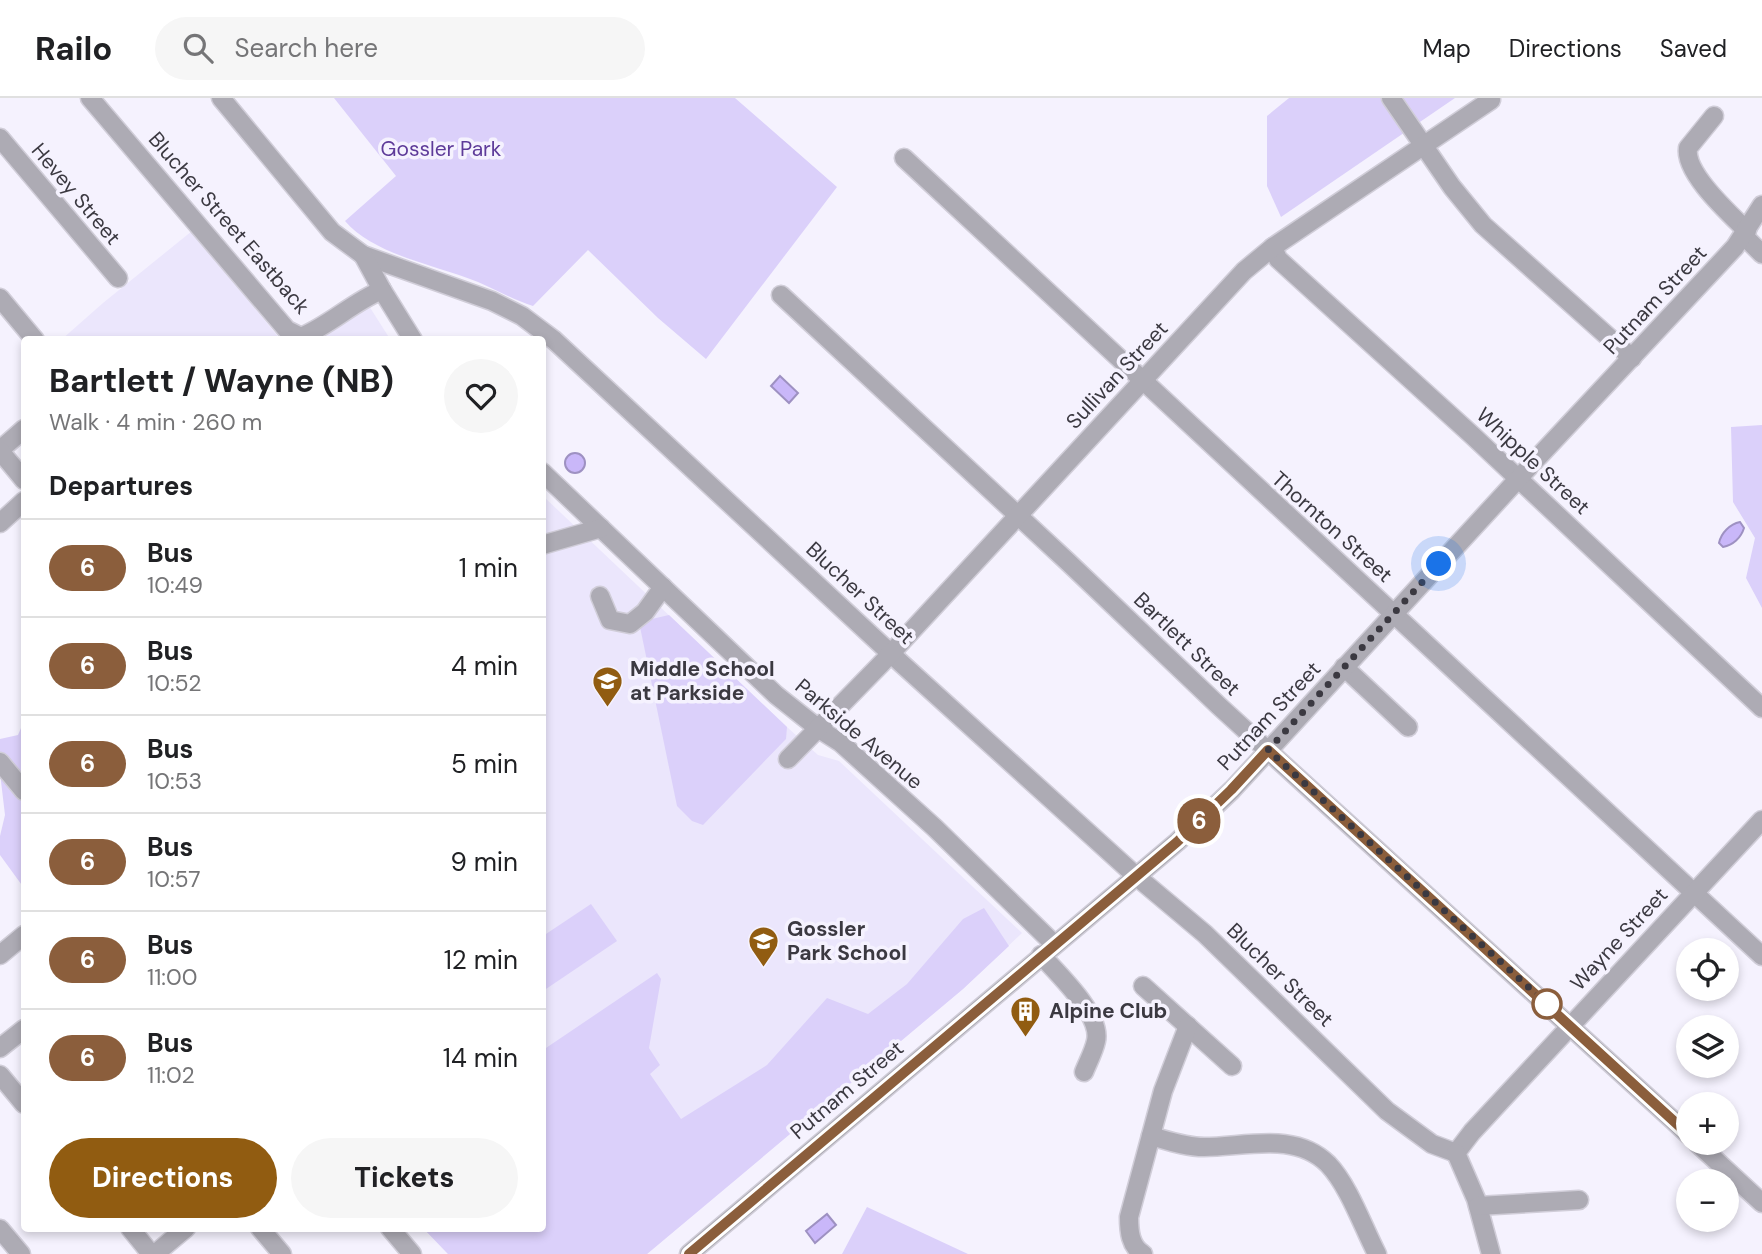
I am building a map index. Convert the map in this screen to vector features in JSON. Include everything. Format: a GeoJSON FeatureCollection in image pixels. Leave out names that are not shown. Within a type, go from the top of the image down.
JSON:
{"type":"FeatureCollection","features":[{"type":"Feature","properties":{"kind":"street","name":"Blucher Street Eastback"},"geometry":{"type":"LineString","coordinates":[[90,98],[286,330],[299,336]]}},
{"type":"Feature","properties":{"kind":"street","name":"Blucher Street"},"geometry":{"type":"LineString","coordinates":[[221,98],[332,232],[363,255],[492,302],[522,316],[554,340],[890,653],[1136,876],[1205,934],[1387,1111],[1432,1144],[1456,1153]]}},
{"type":"Feature","properties":{"kind":"street"},"geometry":{"type":"LineString","coordinates":[[1391,98],[1452,187],[1483,225],[1632,358]]}},
{"type":"Feature","properties":{"kind":"street","name":"Sullivan Street"},"geometry":{"type":"LineString","coordinates":[[788,759],[819,729],[1244,271],[1273,247],[1491,100]]}},
{"type":"Feature","properties":{"kind":"street"},"geometry":{"type":"LineString","coordinates":[[1713,116],[1688,148],[1689,164],[1762,254]]}},
{"type":"Feature","properties":{"kind":"street","name":"Hevey Street"},"geometry":{"type":"LineString","coordinates":[[0,138],[118,278]]}},
{"type":"Feature","properties":{"kind":"street","name":"Thornton Street"},"geometry":{"type":"LineString","coordinates":[[904,158],[1762,956]]}},
{"type":"Feature","properties":{"kind":"street","name":"Putnam Street"},"geometry":{"type":"LineString","coordinates":[[689,1254],[1204,816],[1632,358],[1745,234],[1762,205]]}},
{"type":"Feature","properties":{"kind":"street","name":"Whipple Street"},"geometry":{"type":"LineString","coordinates":[[1273,247],[1278,259],[1518,478],[1762,708]]}},
{"type":"Feature","properties":{"kind":"street"},"geometry":{"type":"LineString","coordinates":[[363,255],[411,336]]}},
{"type":"Feature","properties":{"kind":"street","name":"Blucher Street Eastback"},"geometry":{"type":"LineString","coordinates":[[303,336],[321,328],[367,296],[382,290]]}},
{"type":"Feature","properties":{"kind":"street","name":"Bartlett Street"},"geometry":{"type":"LineString","coordinates":[[781,295],[1268,750],[1676,1123]]}},
{"type":"Feature","properties":{"kind":"street"},"geometry":{"type":"LineString","coordinates":[[0,298],[32,336]]}},
{"type":"Feature","properties":{"kind":"street"},"geometry":{"type":"LineString","coordinates":[[21,432],[0,450],[21,476]]}},
{"type":"Feature","properties":{"kind":"street","name":"Parkside Avenue"},"geometry":{"type":"LineString","coordinates":[[546,476],[776,695],[841,743],[935,828],[1047,950],[1094,1021],[1097,1039],[1084,1072]]}},
{"type":"Feature","properties":{"kind":"street"},"geometry":{"type":"LineString","coordinates":[[0,523],[21,504]]}},
{"type":"Feature","properties":{"kind":"street"},"geometry":{"type":"LineString","coordinates":[[546,544],[601,528]]}},
{"type":"Feature","properties":{"kind":"street"},"geometry":{"type":"LineString","coordinates":[[600,596],[610,620],[630,624],[645,612],[663,587]]}},
{"type":"Feature","properties":{"kind":"street"},"geometry":{"type":"LineString","coordinates":[[1344,667],[1408,727]]}},
{"type":"Feature","properties":{"kind":"street"},"geometry":{"type":"LineString","coordinates":[[0,762],[21,787]]}},
{"type":"Feature","properties":{"kind":"street","name":"Wayne Street"},"geometry":{"type":"LineString","coordinates":[[1456,1153],[1570,1025],[1762,820]]}},
{"type":"Feature","properties":{"kind":"street"},"geometry":{"type":"LineString","coordinates":[[0,954],[21,937]]}},
{"type":"Feature","properties":{"kind":"street"},"geometry":{"type":"LineString","coordinates":[[1143,986],[1232,1066]]}},
{"type":"Feature","properties":{"kind":"street"},"geometry":{"type":"LineString","coordinates":[[1143,1254],[1138,1251],[1129,1236],[1129,1217],[1163,1091],[1188,1026]]}},
{"type":"Feature","properties":{"kind":"street"},"geometry":{"type":"LineString","coordinates":[[0,1048],[21,1031]]}},
{"type":"Feature","properties":{"kind":"street"},"geometry":{"type":"LineString","coordinates":[[0,1075],[21,1100]]}},
{"type":"Feature","properties":{"kind":"street"},"geometry":{"type":"LineString","coordinates":[[1152,1136],[1202,1147],[1278,1143],[1297,1145],[1314,1153],[1328,1165],[1339,1180],[1377,1254]]}},
{"type":"Feature","properties":{"kind":"street"},"geometry":{"type":"LineString","coordinates":[[1456,1153],[1478,1206],[1491,1254]]}},
{"type":"Feature","properties":{"kind":"street"},"geometry":{"type":"LineString","coordinates":[[1710,1155],[1762,1203]]}},
{"type":"Feature","properties":{"kind":"street"},"geometry":{"type":"LineString","coordinates":[[1478,1206],[1578,1200]]}},
{"type":"Feature","properties":{"kind":"street"},"geometry":{"type":"LineString","coordinates":[[0,1229],[21,1254]]}},
{"type":"Feature","properties":{"kind":"street"},"geometry":{"type":"LineString","coordinates":[[134,1232],[153,1254],[181,1232]]}},
{"type":"Feature","properties":{"kind":"street"},"geometry":{"type":"LineString","coordinates":[[263,1232],[282,1254]]}},
{"type":"Feature","properties":{"kind":"street"},"geometry":{"type":"LineString","coordinates":[[393,1232],[412,1254]]}},
{"type":"Feature","properties":{"kind":"shaded area"},"geometry":{"type":"Polygon","coordinates":[[[192,231],[278,336],[66,336],[192,231]]]}},
{"type":"Feature","properties":{"kind":"shaded area"},"geometry":{"type":"Polygon","coordinates":[[[369,306],[388,336],[318,336],[369,306]]]}},
{"type":"Feature","properties":{"kind":"shaded area"},"geometry":{"type":"Polygon","coordinates":[[[780,376],[798,393],[789,403],[771,386],[780,376]]]}},
{"type":"Feature","properties":{"kind":"shaded area"},"geometry":{"type":"Polygon","coordinates":[[[575,453],[582,456],[585,463],[582,470],[575,473],[568,470],[565,463],[568,456],[575,453]]]}},
{"type":"Feature","properties":{"kind":"shaded area","name":"Gossler Park School"},"geometry":{"type":"Polygon","coordinates":[[[546,499],[787,727],[818,755],[839,761],[1022,933],[963,989],[647,1254],[448,1254],[427,1232],[546,1232],[546,499]]]}},
{"type":"Feature","properties":{"kind":"shaded area"},"geometry":{"type":"Polygon","coordinates":[[[1740,522],[1744,528],[1741,535],[1733,543],[1723,547],[1719,543],[1724,532],[1740,522]]]}},
{"type":"Feature","properties":{"kind":"shaded area"},"geometry":{"type":"Polygon","coordinates":[[[827,1214],[836,1225],[815,1243],[806,1231],[827,1214]]]}},
{"type":"Feature","properties":{"kind":"green space","name":"Gossler Park"},"geometry":{"type":"Polygon","coordinates":[[[334,98],[735,98],[837,187],[706,359],[658,318],[588,250],[533,306],[478,282],[389,251],[357,233],[345,221],[396,176],[334,98]]]}},
{"type":"Feature","properties":{"kind":"green space"},"geometry":{"type":"Polygon","coordinates":[[[1289,98],[1455,98],[1281,217],[1267,186],[1267,116],[1289,98]]]}},
{"type":"Feature","properties":{"kind":"green space"},"geometry":{"type":"Polygon","coordinates":[[[1762,425],[1762,608],[1746,578],[1755,538],[1733,502],[1731,427],[1762,425]]]}},
{"type":"Feature","properties":{"kind":"green space"},"geometry":{"type":"Polygon","coordinates":[[[669,615],[787,727],[786,739],[703,825],[692,821],[677,806],[639,622],[669,615]]]}},
{"type":"Feature","properties":{"kind":"green space"},"geometry":{"type":"Polygon","coordinates":[[[21,728],[21,884],[0,855],[0,836],[5,815],[0,773],[0,739],[18,735],[21,728]]]}},
{"type":"Feature","properties":{"kind":"green space"},"geometry":{"type":"Polygon","coordinates":[[[591,904],[617,941],[546,989],[546,934],[591,904]]]}},
{"type":"Feature","properties":{"kind":"green space"},"geometry":{"type":"Polygon","coordinates":[[[984,908],[1009,946],[963,989],[647,1254],[448,1254],[427,1232],[546,1232],[546,1048],[657,973],[661,979],[649,1048],[660,1065],[650,1074],[681,1119],[767,1065],[827,998],[868,1014],[907,984],[963,919],[984,908]]]}},
{"type":"Feature","properties":{"kind":"green space"},"geometry":{"type":"Polygon","coordinates":[[[867,1207],[968,1254],[842,1254],[867,1207]]]}},
{"type":"Feature","properties":{"kind":"bus line","name":"6"},"geometry":{"type":"LineString","coordinates":[[689,1254],[1177,842],[1268,750],[1676,1123]]}},
{"type":"Feature","properties":{"kind":"place","name":"Middle School at Parkside"},"geometry":{"type":"Point","coordinates":[607,708]}},
{"type":"Feature","properties":{"kind":"place","name":"Gossler Park School"},"geometry":{"type":"Point","coordinates":[764,968]}},
{"type":"Feature","properties":{"kind":"place","name":"Alpine Club"},"geometry":{"type":"Point","coordinates":[1026,1038]}},
{"type":"Feature","properties":{"kind":"route"},"geometry":{"type":"LineString","coordinates":[[1439,564],[1268,750],[1547,1004]]}}]}
